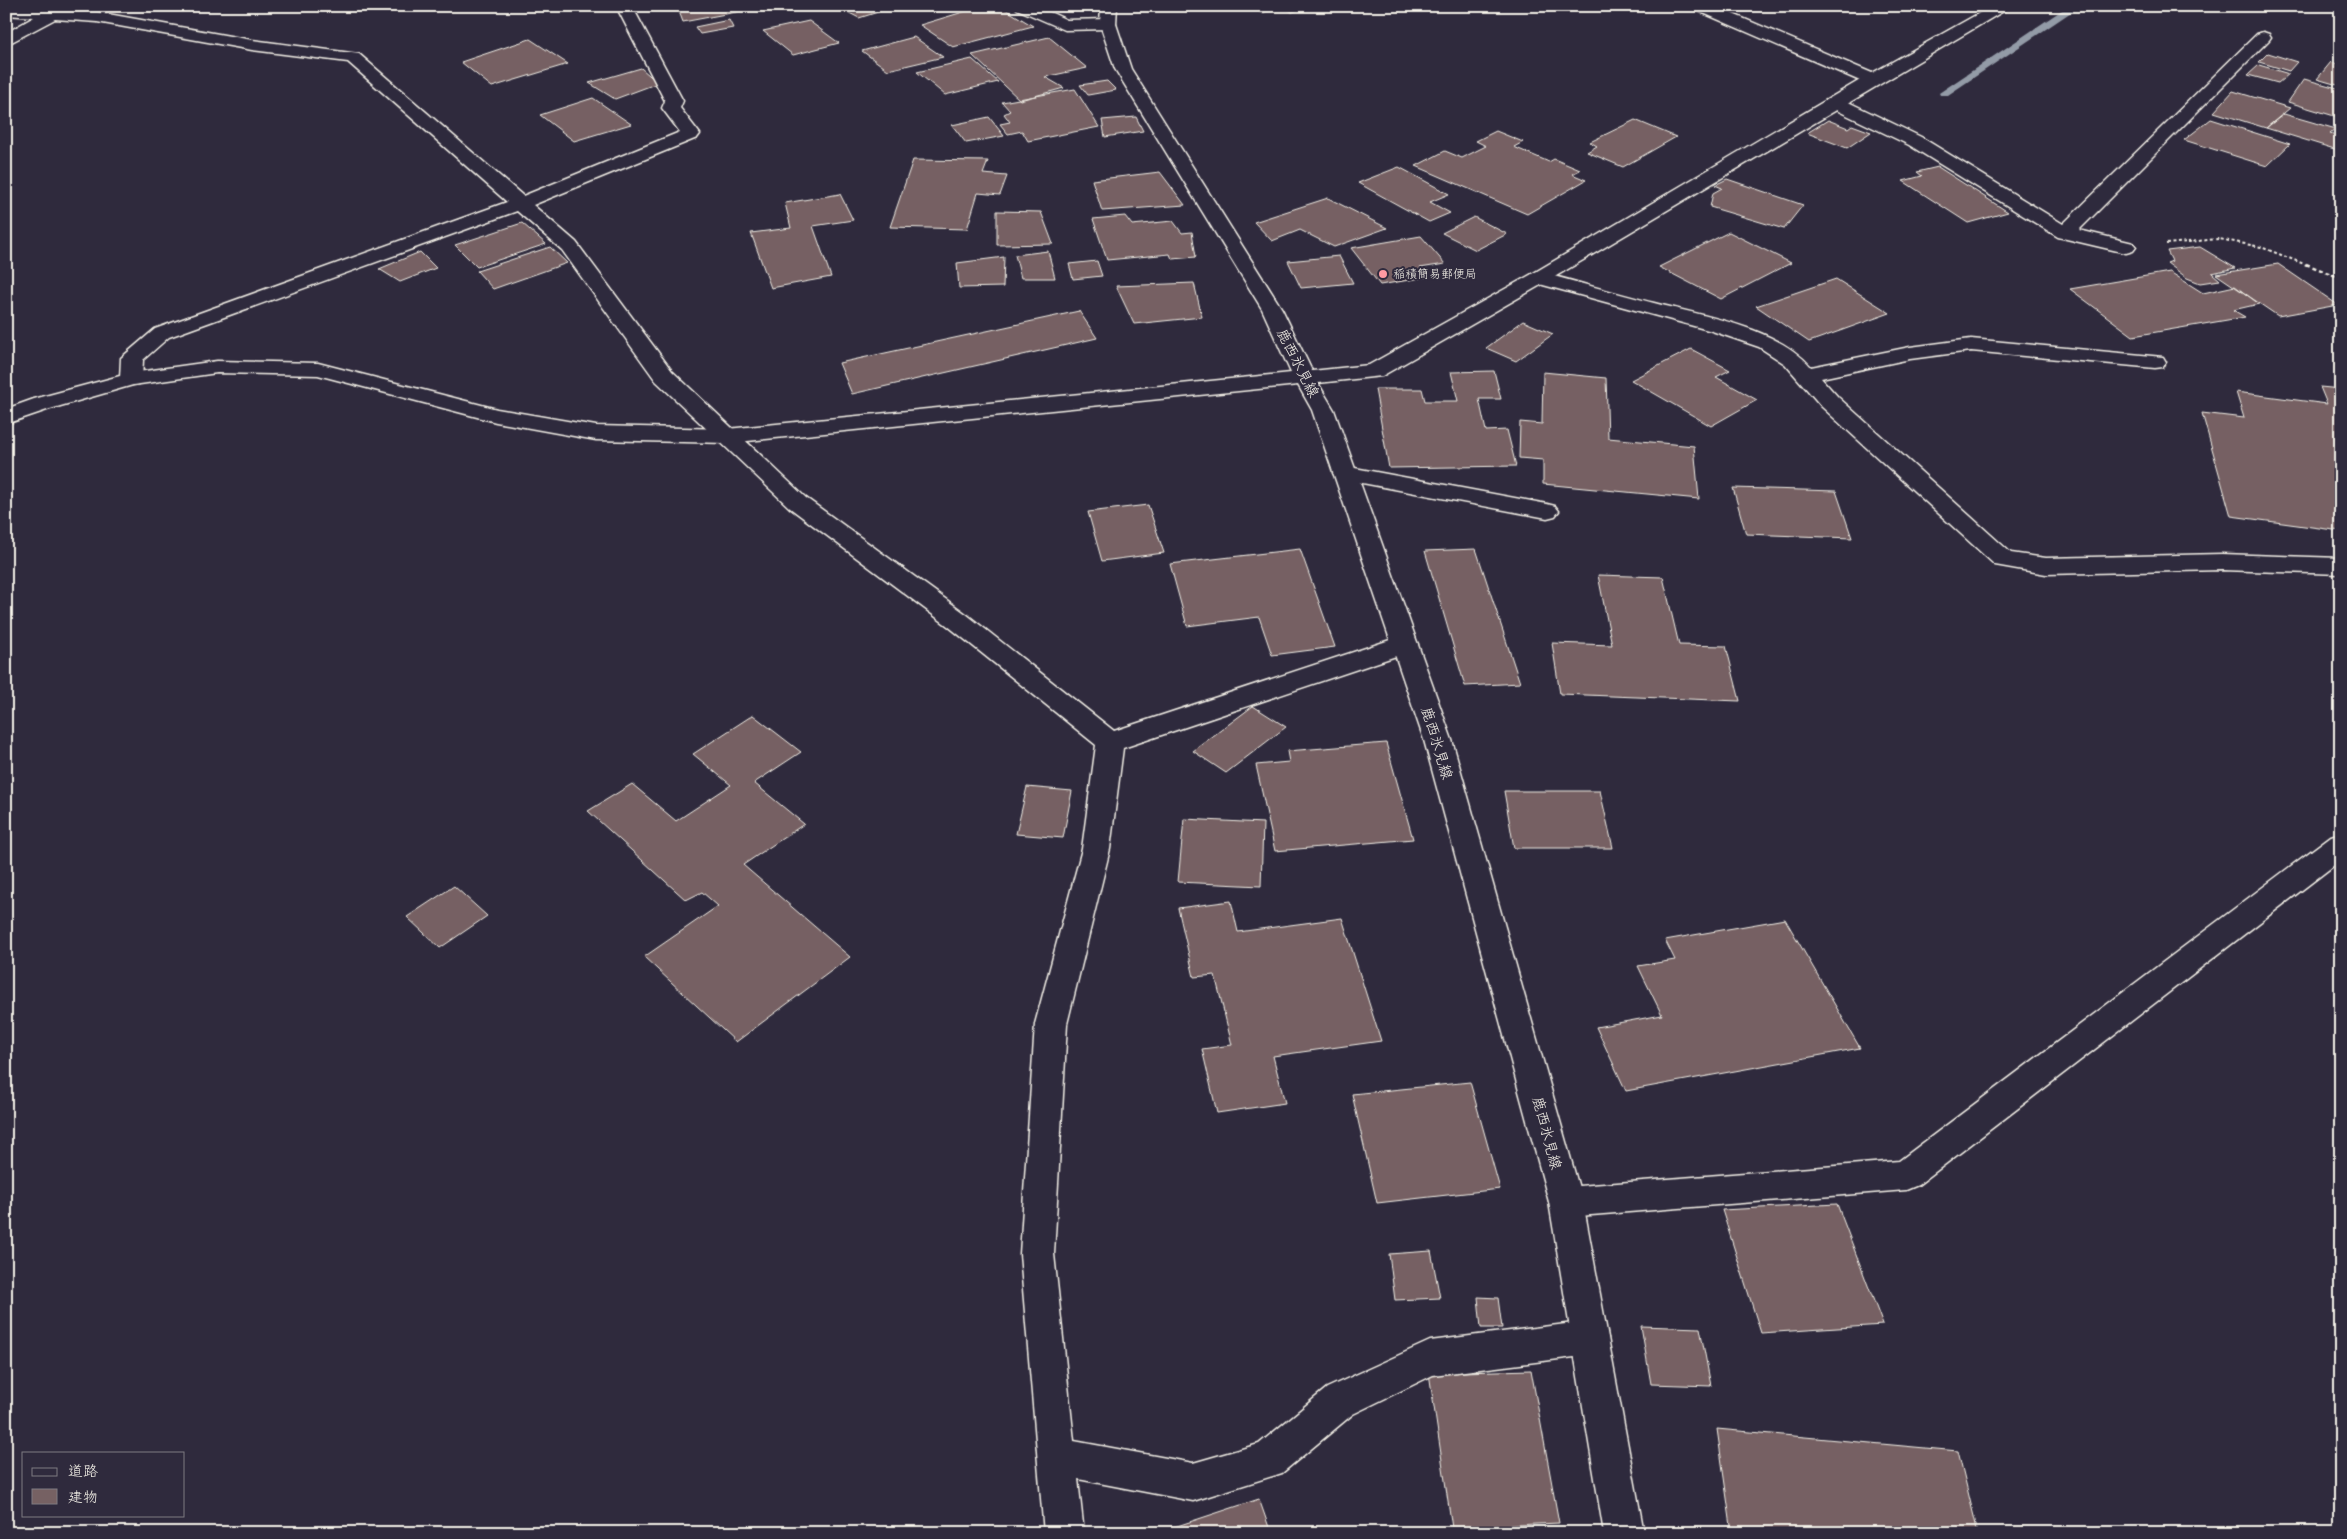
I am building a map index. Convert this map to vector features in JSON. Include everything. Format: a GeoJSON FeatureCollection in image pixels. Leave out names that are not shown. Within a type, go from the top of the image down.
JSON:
{"type":"FeatureCollection","features":[{"type":"Feature","properties":{"kind":"street"},"geometry":{"type":"LineString","coordinates":[[6,40],[68,6]]}},
{"type":"Feature","properties":{"kind":"street"},"geometry":{"type":"LineString","coordinates":[[131,380],[132,358],[162,333],[519,204],[691,134],[671,108],[674,101],[624,6]]}},
{"type":"Feature","properties":{"kind":"street"},"geometry":{"type":"LineString","coordinates":[[1024,6],[1065,25],[1109,15]]}},
{"type":"Feature","properties":{"kind":"street"},"geometry":{"type":"LineString","coordinates":[[1700,6],[1873,80]]}},
{"type":"Feature","properties":{"kind":"street"},"geometry":{"type":"LineString","coordinates":[[6,417],[42,404],[131,380],[217,367],[318,369],[496,415],[596,433],[727,436],[1304,377],[1374,372],[1539,278],[1873,80],[2004,6]]}},
{"type":"Feature","properties":{"kind":"street"},"geometry":{"type":"LineString","coordinates":[[6,10],[97,17],[252,45],[353,58],[569,246],[664,376],[798,503],[956,620],[1110,742]]}},
{"type":"Feature","properties":{"kind":"street","name":"鹿西氷見線"},"geometry":{"type":"LineString","coordinates":[[1109,15],[1122,70],[1272,309],[1304,377],[1323,410],[1438,740],[1566,1202],[1624,1533]]}},
{"type":"Feature","properties":{"kind":"street"},"geometry":{"type":"LineString","coordinates":[[2065,233],[2263,37]]}},
{"type":"Feature","properties":{"kind":"street"},"geometry":{"type":"LineString","coordinates":[[1836,103],[1915,141],[2065,233],[2126,247]]}},
{"type":"Feature","properties":{"kind":"street"},"geometry":{"type":"LineString","coordinates":[[1539,278],[1719,327],[1766,343],[1793,359],[1830,402],[2004,560],[2046,566],[2222,562],[2341,566]]}},
{"type":"Feature","properties":{"kind":"street"},"geometry":{"type":"LineString","coordinates":[[1806,374],[1910,353],[1972,345],[2155,362]]}},
{"type":"Feature","properties":{"kind":"street"},"geometry":{"type":"LineString","coordinates":[[1344,473],[1548,511]]}},
{"type":"Feature","properties":{"kind":"street"},"geometry":{"type":"LineString","coordinates":[[1110,742],[1405,644]]}},
{"type":"Feature","properties":{"kind":"street"},"geometry":{"type":"LineString","coordinates":[[1064,1533],[1037,1254],[1051,1024],[1096,849],[1110,742]]}},
{"type":"Feature","properties":{"kind":"street"},"geometry":{"type":"LineString","coordinates":[[1566,1202],[1906,1175],[2341,844]]}},
{"type":"Feature","properties":{"kind":"street"},"geometry":{"type":"LineString","coordinates":[[1056,1456],[1193,1482],[1269,1460],[1340,1401],[1430,1358],[1590,1338]]}},
{"type":"Feature","properties":{"kind":"path"},"geometry":{"type":"LineString","coordinates":[[2126,247],[2219,239],[2261,247],[2341,278]]}},
{"type":"Feature","properties":{"kind":"building"},"geometry":{"type":"Polygon","coordinates":[[[677,6],[768,6],[683,22],[677,6]]]}},
{"type":"Feature","properties":{"kind":"building"},"geometry":{"type":"Polygon","coordinates":[[[836,6],[897,6],[859,18],[836,6]]]}},
{"type":"Feature","properties":{"kind":"building"},"geometry":{"type":"Polygon","coordinates":[[[983,6],[1000,6],[1033,26],[953,47],[920,25],[983,6]]]}},
{"type":"Feature","properties":{"kind":"building"},"geometry":{"type":"Polygon","coordinates":[[[1249,6],[1313,6],[1292,12],[1283,7],[1261,13],[1249,6]]]}},
{"type":"Feature","properties":{"kind":"building"},"geometry":{"type":"Polygon","coordinates":[[[729,20],[733,28],[700,34],[695,27],[729,20]]]}},
{"type":"Feature","properties":{"kind":"building"},"geometry":{"type":"Polygon","coordinates":[[[809,21],[839,43],[793,55],[763,31],[809,21]]]}},
{"type":"Feature","properties":{"kind":"building"},"geometry":{"type":"Polygon","coordinates":[[[914,37],[943,57],[888,70],[862,51],[914,37]]]}},
{"type":"Feature","properties":{"kind":"building"},"geometry":{"type":"Polygon","coordinates":[[[1049,37],[1087,68],[1045,77],[1064,88],[1020,100],[972,55],[1049,37]]]}},
{"type":"Feature","properties":{"kind":"building"},"geometry":{"type":"Polygon","coordinates":[[[530,39],[568,64],[492,87],[461,62],[530,39]]]}},
{"type":"Feature","properties":{"kind":"building"},"geometry":{"type":"Polygon","coordinates":[[[2268,53],[2297,62],[2289,71],[2259,62],[2268,53]]]}},
{"type":"Feature","properties":{"kind":"building"},"geometry":{"type":"Polygon","coordinates":[[[972,59],[998,82],[945,95],[917,72],[972,59]]]}},
{"type":"Feature","properties":{"kind":"building"},"geometry":{"type":"Polygon","coordinates":[[[2331,62],[2341,65],[2341,86],[2317,79],[2331,62]]]}},
{"type":"Feature","properties":{"kind":"building"},"geometry":{"type":"Polygon","coordinates":[[[2259,65],[2289,74],[2278,83],[2248,75],[2259,65]]]}},
{"type":"Feature","properties":{"kind":"building"},"geometry":{"type":"Polygon","coordinates":[[[641,68],[658,83],[615,99],[589,83],[641,68]]]}},
{"type":"Feature","properties":{"kind":"building"},"geometry":{"type":"Polygon","coordinates":[[[2304,79],[2341,89],[2341,118],[2288,102],[2304,79]]]}},
{"type":"Feature","properties":{"kind":"building"},"geometry":{"type":"Polygon","coordinates":[[[1107,81],[1116,90],[1088,95],[1080,85],[1107,81]]]}},
{"type":"Feature","properties":{"kind":"building"},"geometry":{"type":"Polygon","coordinates":[[[1075,89],[1099,127],[1028,141],[1022,131],[1008,134],[1000,124],[1010,122],[1004,114],[1010,111],[1002,102],[1075,89]]]}},
{"type":"Feature","properties":{"kind":"building"},"geometry":{"type":"Polygon","coordinates":[[[2233,91],[2290,108],[2266,128],[2214,112],[2233,91]]]}},
{"type":"Feature","properties":{"kind":"building"},"geometry":{"type":"Polygon","coordinates":[[[593,98],[631,124],[574,141],[540,115],[593,98]]]}},
{"type":"Feature","properties":{"kind":"building"},"geometry":{"type":"Polygon","coordinates":[[[2284,114],[2336,129],[2330,134],[2341,138],[2341,151],[2266,128],[2284,114]]]}},
{"type":"Feature","properties":{"kind":"building"},"geometry":{"type":"Polygon","coordinates":[[[989,117],[1004,136],[966,143],[952,125],[989,117]]]}},
{"type":"Feature","properties":{"kind":"building"},"geometry":{"type":"Polygon","coordinates":[[[1136,117],[1143,131],[1105,137],[1102,120],[1136,117]]]}},
{"type":"Feature","properties":{"kind":"building"},"geometry":{"type":"Polygon","coordinates":[[[2211,119],[2290,144],[2267,166],[2184,140],[2211,119]]]}},
{"type":"Feature","properties":{"kind":"building"},"geometry":{"type":"Polygon","coordinates":[[[1635,120],[1676,137],[1623,167],[1587,152],[1597,146],[1590,142],[1635,120]]]}},
{"type":"Feature","properties":{"kind":"building"},"geometry":{"type":"Polygon","coordinates":[[[1828,120],[1848,128],[1852,125],[1871,132],[1847,148],[1807,133],[1828,120]]]}},
{"type":"Feature","properties":{"kind":"building"},"geometry":{"type":"Polygon","coordinates":[[[1496,131],[1523,142],[1514,147],[1549,162],[1554,159],[1580,170],[1572,174],[1586,180],[1527,214],[1416,166],[1445,151],[1462,158],[1486,146],[1476,141],[1496,131]]]}},
{"type":"Feature","properties":{"kind":"building"},"geometry":{"type":"Polygon","coordinates":[[[913,160],[988,161],[983,174],[1007,176],[1000,195],[978,193],[967,229],[890,227],[913,160]]]}},
{"type":"Feature","properties":{"kind":"building"},"geometry":{"type":"Polygon","coordinates":[[[1399,167],[1449,194],[1430,202],[1450,213],[1429,222],[1358,183],[1399,167]]]}},
{"type":"Feature","properties":{"kind":"building"},"geometry":{"type":"Polygon","coordinates":[[[1938,167],[2008,212],[1968,223],[1903,181],[1922,176],[1917,172],[1938,167]]]}},
{"type":"Feature","properties":{"kind":"building"},"geometry":{"type":"Polygon","coordinates":[[[1160,172],[1185,205],[1102,211],[1092,180],[1160,172]]]}},
{"type":"Feature","properties":{"kind":"building"},"geometry":{"type":"Polygon","coordinates":[[[1727,179],[1803,205],[1784,229],[1710,207],[1713,193],[1722,188],[1715,185],[1727,179]]]}},
{"type":"Feature","properties":{"kind":"building"},"geometry":{"type":"Polygon","coordinates":[[[840,194],[853,220],[813,226],[831,277],[771,288],[751,233],[791,228],[785,203],[840,194]]]}},
{"type":"Feature","properties":{"kind":"building"},"geometry":{"type":"Polygon","coordinates":[[[1328,198],[1387,228],[1334,247],[1300,230],[1272,241],[1254,222],[1328,198]]]}},
{"type":"Feature","properties":{"kind":"building"},"geometry":{"type":"Polygon","coordinates":[[[997,211],[1041,212],[1053,244],[997,245],[997,211]]]}},
{"type":"Feature","properties":{"kind":"building"},"geometry":{"type":"Polygon","coordinates":[[[1125,216],[1132,225],[1173,221],[1182,233],[1192,232],[1196,257],[1172,259],[1170,254],[1107,260],[1093,219],[1125,216]]]}},
{"type":"Feature","properties":{"kind":"building"},"geometry":{"type":"Polygon","coordinates":[[[1474,217],[1507,234],[1476,250],[1442,233],[1474,217]]]}},
{"type":"Feature","properties":{"kind":"building"},"geometry":{"type":"Polygon","coordinates":[[[522,223],[546,244],[477,267],[455,245],[522,223]]]}},
{"type":"Feature","properties":{"kind":"building"},"geometry":{"type":"Polygon","coordinates":[[[1729,232],[1791,263],[1721,299],[1659,267],[1729,232]]]}},
{"type":"Feature","properties":{"kind":"building"},"geometry":{"type":"Polygon","coordinates":[[[1421,236],[1445,264],[1420,268],[1427,277],[1380,285],[1351,248],[1421,236]]]}},
{"type":"Feature","properties":{"kind":"building"},"geometry":{"type":"Polygon","coordinates":[[[550,247],[567,263],[493,289],[477,271],[550,247]]]}},
{"type":"Feature","properties":{"kind":"building"},"geometry":{"type":"Polygon","coordinates":[[[2200,247],[2235,268],[2212,273],[2220,280],[2200,283],[2187,278],[2167,263],[2172,261],[2167,251],[2200,247]]]}},
{"type":"Feature","properties":{"kind":"building"},"geometry":{"type":"Polygon","coordinates":[[[1048,251],[1055,278],[1021,278],[1015,255],[1048,251]]]}},
{"type":"Feature","properties":{"kind":"building"},"geometry":{"type":"Polygon","coordinates":[[[420,252],[436,268],[400,282],[379,269],[420,252]]]}},
{"type":"Feature","properties":{"kind":"building"},"geometry":{"type":"Polygon","coordinates":[[[1339,256],[1353,283],[1301,288],[1288,261],[1339,256]]]}},
{"type":"Feature","properties":{"kind":"building"},"geometry":{"type":"Polygon","coordinates":[[[1004,257],[1003,287],[959,288],[957,263],[1004,257]]]}},
{"type":"Feature","properties":{"kind":"building"},"geometry":{"type":"Polygon","coordinates":[[[1097,261],[1102,276],[1073,279],[1069,264],[1097,261]]]}},
{"type":"Feature","properties":{"kind":"building"},"geometry":{"type":"Polygon","coordinates":[[[2278,264],[2338,305],[2278,316],[2216,274],[2278,264]]]}},
{"type":"Feature","properties":{"kind":"building"},"geometry":{"type":"Polygon","coordinates":[[[2170,272],[2203,293],[2235,286],[2259,304],[2233,310],[2245,317],[2133,336],[2070,289],[2170,272]]]}},
{"type":"Feature","properties":{"kind":"building"},"geometry":{"type":"Polygon","coordinates":[[[1836,279],[1890,313],[1809,342],[1756,306],[1836,279]]]}},
{"type":"Feature","properties":{"kind":"building"},"geometry":{"type":"Polygon","coordinates":[[[1194,283],[1202,317],[1134,324],[1116,286],[1194,283]]]}},
{"type":"Feature","properties":{"kind":"building"},"geometry":{"type":"Polygon","coordinates":[[[1079,311],[1097,338],[852,394],[839,363],[1079,311]]]}},
{"type":"Feature","properties":{"kind":"building"},"geometry":{"type":"Polygon","coordinates":[[[1523,321],[1553,334],[1516,361],[1486,348],[1523,321]]]}},
{"type":"Feature","properties":{"kind":"building"},"geometry":{"type":"Polygon","coordinates":[[[1691,349],[1730,370],[1716,377],[1757,400],[1711,426],[1631,380],[1691,349]]]}},
{"type":"Feature","properties":{"kind":"building"},"geometry":{"type":"Polygon","coordinates":[[[1494,371],[1501,399],[1479,399],[1486,431],[1507,430],[1516,466],[1389,468],[1375,389],[1422,389],[1425,401],[1458,401],[1451,372],[1494,371]]]}},
{"type":"Feature","properties":{"kind":"building"},"geometry":{"type":"Polygon","coordinates":[[[1543,372],[1606,378],[1608,438],[1694,446],[1699,499],[1543,484],[1543,460],[1519,458],[1520,422],[1542,424],[1543,372]]]}},
{"type":"Feature","properties":{"kind":"building"},"geometry":{"type":"Polygon","coordinates":[[[2320,387],[2341,389],[2341,531],[2231,516],[2202,413],[2244,418],[2236,392],[2327,404],[2320,387]]]}},
{"type":"Feature","properties":{"kind":"building"},"geometry":{"type":"Polygon","coordinates":[[[1733,488],[1836,491],[1852,538],[1746,534],[1733,488]]]}},
{"type":"Feature","properties":{"kind":"building"},"geometry":{"type":"Polygon","coordinates":[[[1148,505],[1164,553],[1102,561],[1088,512],[1148,505]]]}},
{"type":"Feature","properties":{"kind":"building"},"geometry":{"type":"Polygon","coordinates":[[[1300,549],[1335,647],[1272,655],[1259,617],[1187,626],[1170,564],[1300,549]]]}},
{"type":"Feature","properties":{"kind":"building"},"geometry":{"type":"Polygon","coordinates":[[[1476,549],[1520,683],[1465,686],[1425,551],[1476,549]]]}},
{"type":"Feature","properties":{"kind":"building"},"geometry":{"type":"Polygon","coordinates":[[[1598,575],[1663,577],[1679,645],[1726,646],[1740,701],[1560,694],[1552,643],[1612,645],[1598,575]]]}},
{"type":"Feature","properties":{"kind":"building"},"geometry":{"type":"Polygon","coordinates":[[[1253,706],[1286,727],[1226,773],[1193,751],[1253,706]]]}},
{"type":"Feature","properties":{"kind":"building"},"geometry":{"type":"Polygon","coordinates":[[[753,715],[801,752],[754,783],[804,824],[743,865],[850,957],[736,1042],[644,957],[718,906],[702,892],[686,900],[588,811],[632,784],[676,821],[731,785],[693,754],[753,715]]]}},
{"type":"Feature","properties":{"kind":"building"},"geometry":{"type":"Polygon","coordinates":[[[1386,743],[1413,839],[1275,851],[1256,765],[1289,762],[1287,751],[1386,743]]]}},
{"type":"Feature","properties":{"kind":"building"},"geometry":{"type":"Polygon","coordinates":[[[1027,787],[1072,791],[1063,838],[1016,834],[1027,787]]]}},
{"type":"Feature","properties":{"kind":"building"},"geometry":{"type":"Polygon","coordinates":[[[1504,791],[1600,791],[1613,848],[1514,848],[1504,791]]]}},
{"type":"Feature","properties":{"kind":"building"},"geometry":{"type":"Polygon","coordinates":[[[1184,819],[1263,823],[1261,886],[1178,882],[1184,819]]]}},
{"type":"Feature","properties":{"kind":"building"},"geometry":{"type":"Polygon","coordinates":[[[454,886],[487,916],[440,948],[407,917],[454,886]]]}},
{"type":"Feature","properties":{"kind":"building"},"geometry":{"type":"Polygon","coordinates":[[[1231,901],[1238,932],[1342,918],[1381,1041],[1273,1056],[1285,1103],[1217,1113],[1202,1049],[1232,1045],[1215,975],[1194,977],[1178,908],[1231,901]]]}},
{"type":"Feature","properties":{"kind":"building"},"geometry":{"type":"Polygon","coordinates":[[[1785,919],[1860,1048],[1626,1091],[1596,1027],[1662,1015],[1638,966],[1675,960],[1665,940],[1785,919]]]}},
{"type":"Feature","properties":{"kind":"building"},"geometry":{"type":"Polygon","coordinates":[[[1470,1082],[1500,1189],[1377,1203],[1352,1094],[1470,1082]]]}},
{"type":"Feature","properties":{"kind":"building"},"geometry":{"type":"Polygon","coordinates":[[[1837,1204],[1883,1325],[1761,1333],[1722,1210],[1837,1204]]]}},
{"type":"Feature","properties":{"kind":"building"},"geometry":{"type":"Polygon","coordinates":[[[1431,1251],[1440,1298],[1395,1300],[1389,1254],[1431,1251]]]}},
{"type":"Feature","properties":{"kind":"building"},"geometry":{"type":"Polygon","coordinates":[[[1478,1297],[1498,1298],[1502,1328],[1481,1328],[1478,1297]]]}},
{"type":"Feature","properties":{"kind":"building"},"geometry":{"type":"Polygon","coordinates":[[[1641,1326],[1700,1328],[1711,1386],[1651,1384],[1641,1326]]]}},
{"type":"Feature","properties":{"kind":"building"},"geometry":{"type":"Polygon","coordinates":[[[1531,1370],[1559,1523],[1452,1528],[1429,1373],[1531,1370]]]}},
{"type":"Feature","properties":{"kind":"building"},"geometry":{"type":"Polygon","coordinates":[[[1717,1429],[1958,1451],[1978,1533],[1732,1533],[1717,1429]]]}},
{"type":"Feature","properties":{"kind":"building"},"geometry":{"type":"Polygon","coordinates":[[[1259,1499],[1271,1533],[1156,1533],[1259,1499]]]}},
{"type":"Feature","properties":{"kind":"waterway"},"geometry":{"type":"LineString","coordinates":[[1944,93],[2075,6]]}},
{"type":"Feature","properties":{"kind":"place","name":"稲積簡易郵便局"},"geometry":{"type":"Point","coordinates":[1383,274]}}]}
